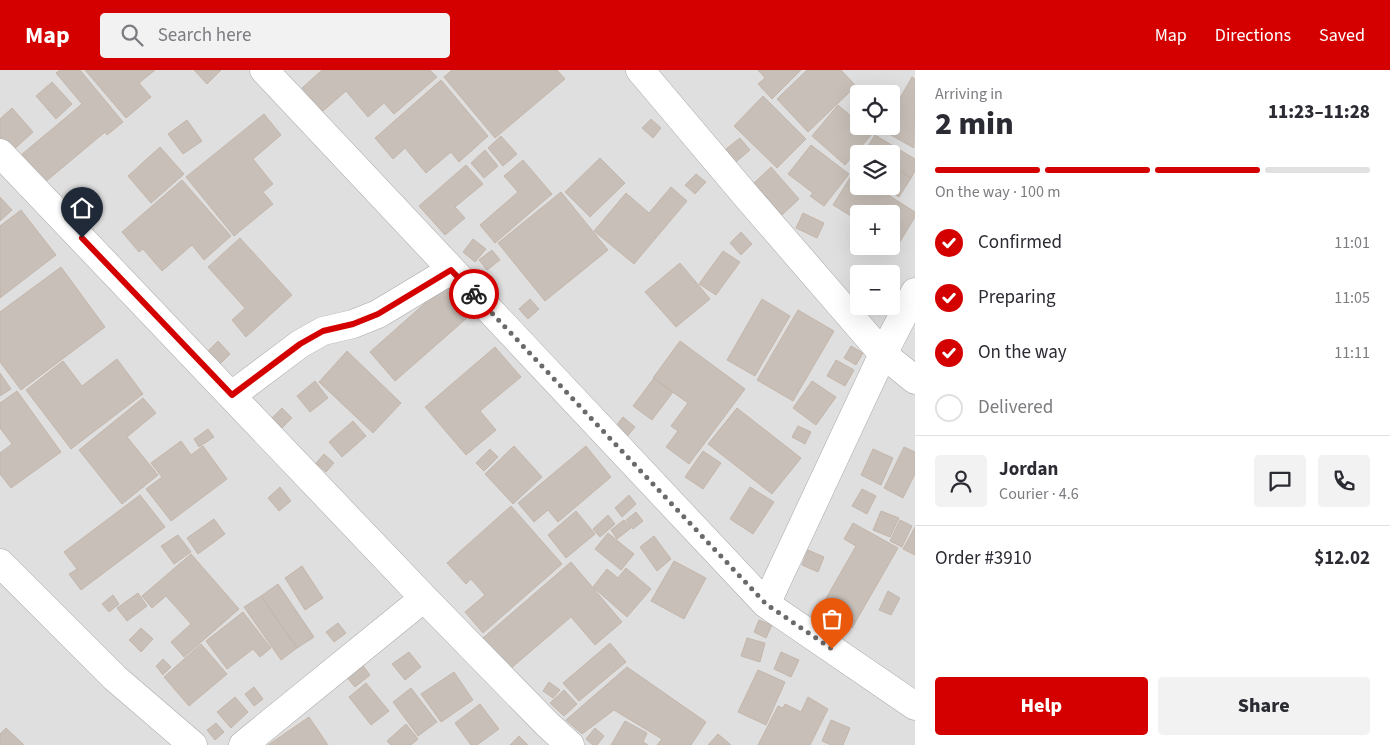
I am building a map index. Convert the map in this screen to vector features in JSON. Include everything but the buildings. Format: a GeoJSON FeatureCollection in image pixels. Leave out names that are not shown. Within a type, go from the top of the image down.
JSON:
{"type":"FeatureCollection","features":[{"type":"Feature","properties":{"kind":"street"},"geometry":{"type":"LineString","coordinates":[[264,70],[766,604],[915,706]]}},
{"type":"Feature","properties":{"kind":"street"},"geometry":{"type":"LineString","coordinates":[[640,70],[754,206],[883,354],[915,380]]}},
{"type":"Feature","properties":{"kind":"street"},"geometry":{"type":"LineString","coordinates":[[0,153],[424,598],[547,724],[570,745]]}},
{"type":"Feature","properties":{"kind":"street"},"geometry":{"type":"LineString","coordinates":[[232,395],[300,344],[323,331],[353,324],[378,314],[451,270]]}},
{"type":"Feature","properties":{"kind":"street"},"geometry":{"type":"LineString","coordinates":[[766,604],[883,354],[915,292]]}},
{"type":"Feature","properties":{"kind":"street"},"geometry":{"type":"LineString","coordinates":[[0,563],[115,678],[193,745]]}},
{"type":"Feature","properties":{"kind":"street"},"geometry":{"type":"LineString","coordinates":[[243,745],[424,598]]}},
{"type":"Feature","properties":{"kind":"shaded area"},"geometry":{"type":"Polygon","coordinates":[[[0,70],[915,70],[915,745],[0,745],[0,70]]]}},
{"type":"Feature","properties":{"kind":"way so far"},"geometry":{"type":"LineString","coordinates":[[474,294],[766,604],[832,649]]}},
{"type":"Feature","properties":{"kind":"route"},"geometry":{"type":"LineString","coordinates":[[82,238],[232,395],[300,344],[323,331],[353,324],[378,314],[451,270],[474,294]]}}]}
